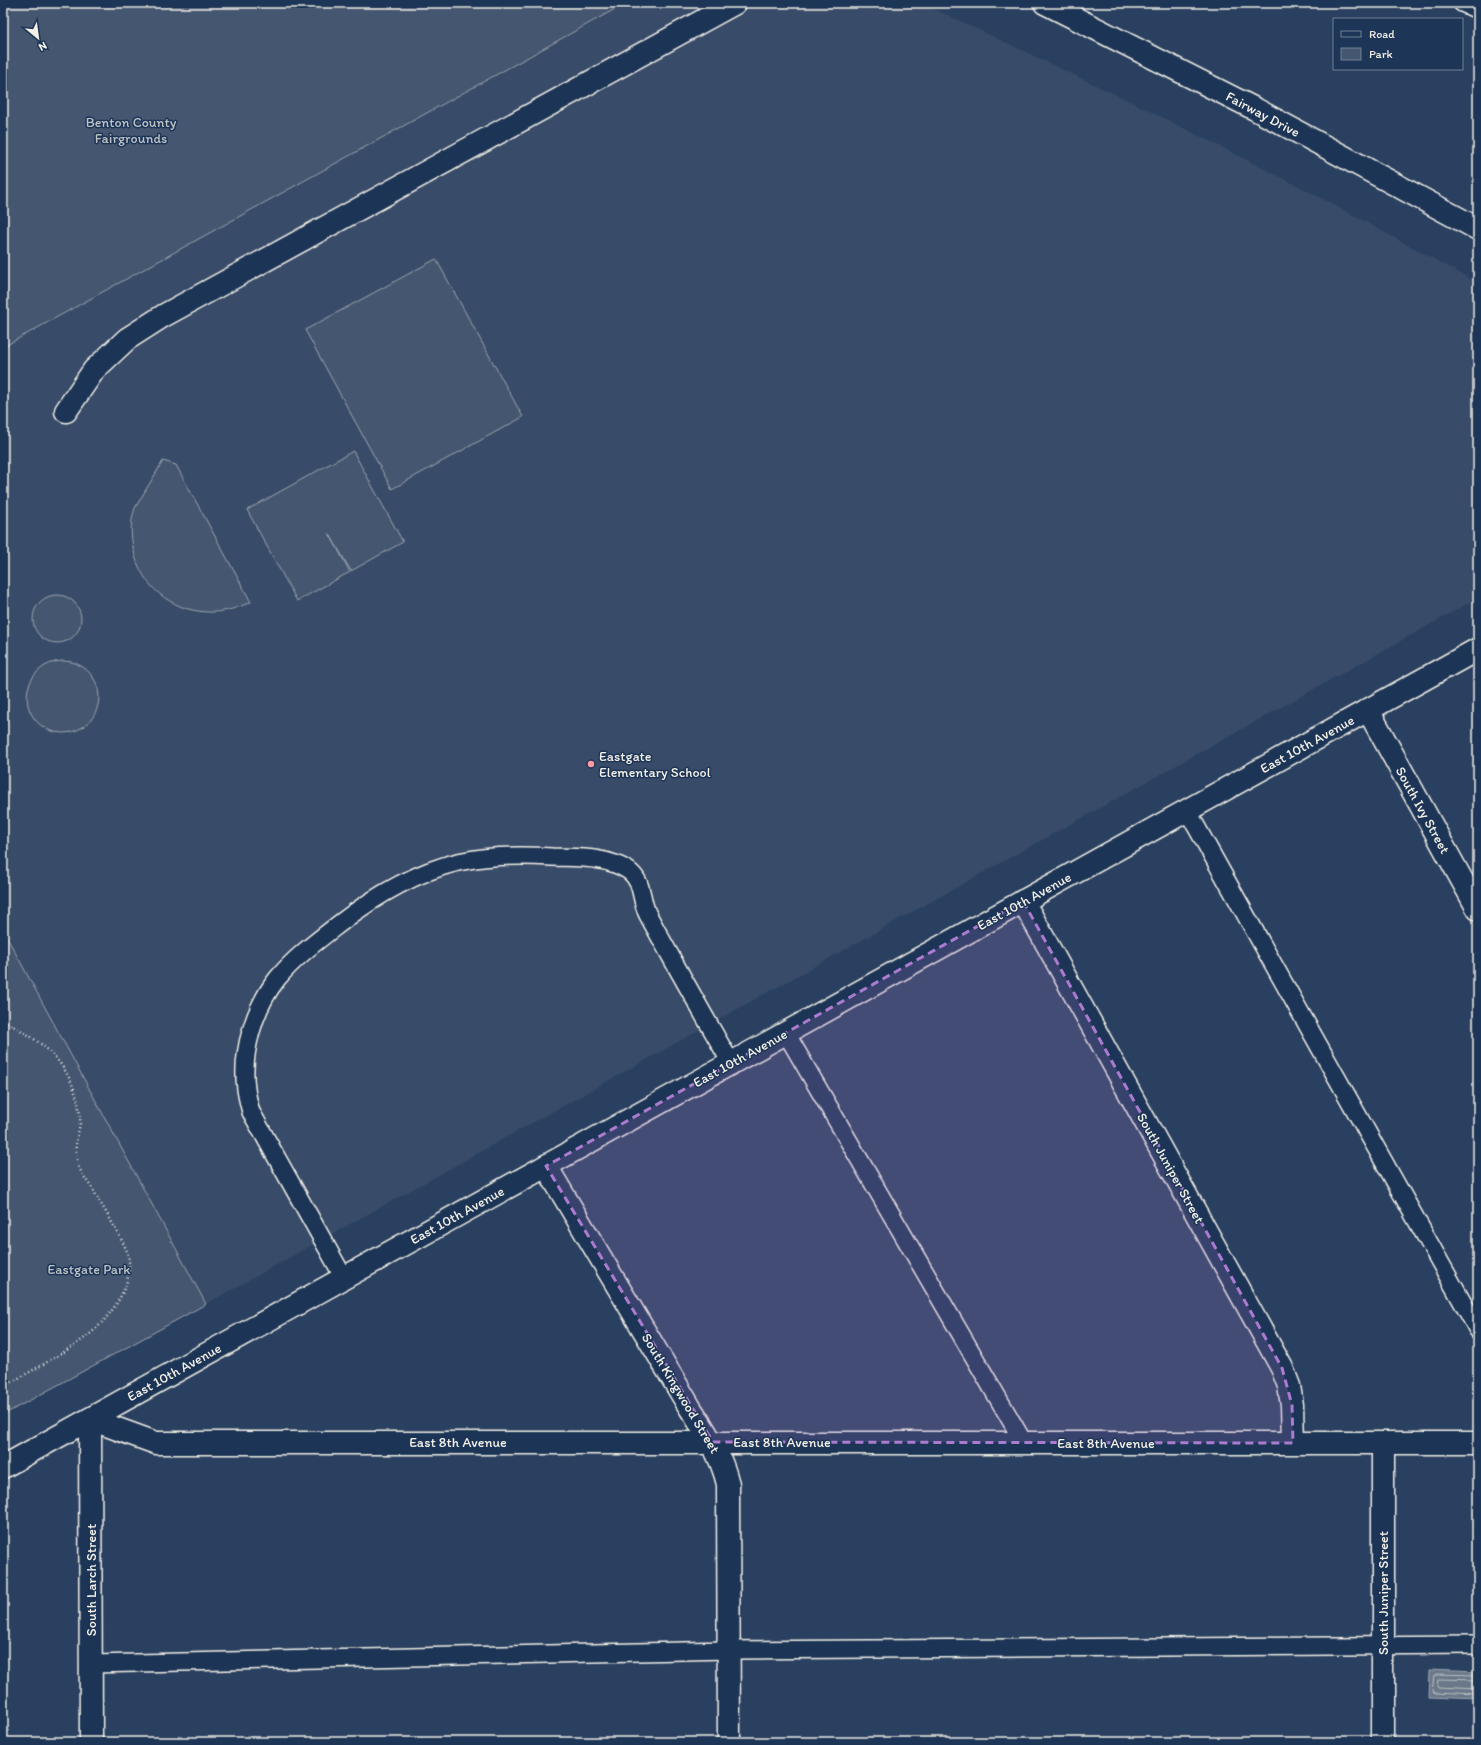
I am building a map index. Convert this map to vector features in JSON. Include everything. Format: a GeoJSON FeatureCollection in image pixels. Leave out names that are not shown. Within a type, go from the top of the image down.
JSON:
{"type":"FeatureCollection","features":[{"type":"Feature","properties":{"kind":"street"},"geometry":{"type":"LineString","coordinates":[[66,411],[94,370],[127,339],[163,316],[735,3]]}},
{"type":"Feature","properties":{"kind":"street","name":"Fairway Drive"},"geometry":{"type":"LineString","coordinates":[[1046,3],[1255,109],[1478,229]]}},
{"type":"Feature","properties":{"kind":"street","name":"East 10th Avenue"},"geometry":{"type":"LineString","coordinates":[[3,1467],[1478,649]]}},
{"type":"Feature","properties":{"kind":"street","name":"South Ivy Street"},"geometry":{"type":"LineString","coordinates":[[1368,710],[1478,909]]}},
{"type":"Feature","properties":{"kind":"street","name":"South Juniper Street"},"geometry":{"type":"LineString","coordinates":[[1023,901],[1282,1368],[1289,1386],[1292,1405],[1293,1443]]}},
{"type":"Feature","properties":{"kind":"street","name":"South Kingwood Street"},"geometry":{"type":"LineString","coordinates":[[546,1166],[689,1406],[713,1442],[723,1464],[728,1484],[729,1742]]}},
{"type":"Feature","properties":{"kind":"street","name":"East 8th Avenue"},"geometry":{"type":"LineString","coordinates":[[90,1419],[156,1443],[1478,1443]]}},
{"type":"Feature","properties":{"kind":"street","name":"South Larch Street"},"geometry":{"type":"LineString","coordinates":[[90,1419],[91,1742]]}},
{"type":"Feature","properties":{"kind":"street","name":"South Juniper Street"},"geometry":{"type":"LineString","coordinates":[[1383,1444],[1383,1742]]}},
{"type":"Feature","properties":{"kind":"lane"},"geometry":{"type":"LineString","coordinates":[[1462,3],[1478,10]]}},
{"type":"Feature","properties":{"kind":"lane"},"geometry":{"type":"LineString","coordinates":[[1187,810],[1478,1330]]}},
{"type":"Feature","properties":{"kind":"lane"},"geometry":{"type":"LineString","coordinates":[[344,1278],[251,1112],[246,1090],[248,1045],[254,1023],[263,1000],[276,980],[289,965],[362,906],[393,887],[425,872],[459,862],[496,857],[532,856],[604,860],[618,865],[631,872],[639,882],[646,911],[731,1064]]}},
{"type":"Feature","properties":{"kind":"lane"},"geometry":{"type":"LineString","coordinates":[[786,1033],[1024,1443]]}},
{"type":"Feature","properties":{"kind":"lane"},"geometry":{"type":"LineString","coordinates":[[91,1664],[729,1650],[1478,1646]]}},
{"type":"Feature","properties":{"kind":"path"},"geometry":{"type":"LineString","coordinates":[[3,1021],[24,1031],[46,1049],[64,1067],[75,1092],[81,1118],[75,1145],[79,1166],[119,1235],[130,1265],[126,1287],[116,1304],[87,1336],[63,1352],[3,1387]]}},
{"type":"Feature","properties":{"kind":"highlighted area"},"geometry":{"type":"Polygon","coordinates":[[[1023,901],[1282,1368],[1292,1405],[1293,1443],[713,1442],[546,1166],[1023,901]]]}},
{"type":"Feature","properties":{"kind":"shaded area","name":"Eastgate Elementary School"},"geometry":{"type":"Polygon","coordinates":[[[626,3],[922,3],[1144,108],[1312,193],[1478,283],[1478,598],[206,1304],[3,930],[3,347],[626,3]]]}},
{"type":"Feature","properties":{"kind":"green space","name":"Benton County Fairgrounds"},"geometry":{"type":"Polygon","coordinates":[[[3,3],[626,3],[3,347],[3,3]]]}},
{"type":"Feature","properties":{"kind":"green space"},"geometry":{"type":"Polygon","coordinates":[[[436,259],[523,417],[392,489],[305,330],[436,259]]]}},
{"type":"Feature","properties":{"kind":"green space"},"geometry":{"type":"Polygon","coordinates":[[[353,451],[403,542],[351,571],[329,533],[350,572],[297,601],[247,510],[353,451]]]}},
{"type":"Feature","properties":{"kind":"green space"},"geometry":{"type":"Polygon","coordinates":[[[163,461],[176,465],[251,602],[223,611],[213,612],[187,609],[164,598],[146,580],[135,556],[131,526],[135,508],[163,461]]]}},
{"type":"Feature","properties":{"kind":"green space"},"geometry":{"type":"Polygon","coordinates":[[[57,595],[66,597],[74,602],[79,610],[81,619],[79,628],[74,636],[66,641],[57,643],[48,641],[40,636],[35,628],[33,619],[35,610],[40,602],[48,597],[57,595]]]}},
{"type":"Feature","properties":{"kind":"green space"},"geometry":{"type":"Polygon","coordinates":[[[63,661],[83,667],[93,677],[99,697],[93,717],[83,727],[63,733],[43,727],[33,717],[27,697],[33,677],[43,667],[63,661]]]}},
{"type":"Feature","properties":{"kind":"green space","name":"Eastgate Park"},"geometry":{"type":"Polygon","coordinates":[[[3,930],[206,1304],[3,1415],[3,930]]]}},
{"type":"Feature","properties":{"kind":"water"},"geometry":{"type":"Polygon","coordinates":[[[1428,1670],[1478,1672],[1477,1699],[1427,1697],[1428,1670]]]}},
{"type":"Feature","properties":{"kind":"place","name":"Eastgate Elementary School"},"geometry":{"type":"Point","coordinates":[591,764]}}]}
